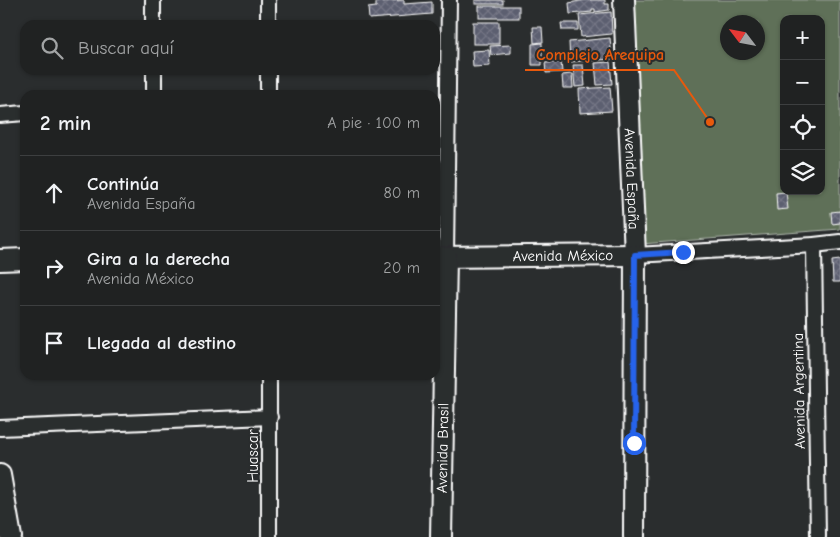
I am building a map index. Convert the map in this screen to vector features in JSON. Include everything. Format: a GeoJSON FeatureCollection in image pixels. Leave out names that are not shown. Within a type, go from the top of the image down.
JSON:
{"type":"FeatureCollection","features":[{"type":"Feature","properties":{"kind":"street"},"geometry":{"type":"LineString","coordinates":[[153,0],[153,20]]}},
{"type":"Feature","properties":{"kind":"street"},"geometry":{"type":"LineString","coordinates":[[268,0],[268,20]]}},
{"type":"Feature","properties":{"kind":"street","name":"Avenida Brasil"},"geometry":{"type":"LineString","coordinates":[[440,537],[441,257],[449,0]]}},
{"type":"Feature","properties":{"kind":"street","name":"Avenida España"},"geometry":{"type":"LineString","coordinates":[[624,0],[635,255],[634,537]]}},
{"type":"Feature","properties":{"kind":"street"},"geometry":{"type":"LineString","coordinates":[[154,75],[154,90]]}},
{"type":"Feature","properties":{"kind":"street"},"geometry":{"type":"LineString","coordinates":[[268,75],[268,90]]}},
{"type":"Feature","properties":{"kind":"street"},"geometry":{"type":"LineString","coordinates":[[0,115],[20,113]]}},
{"type":"Feature","properties":{"kind":"street","name":"Avenida México"},"geometry":{"type":"LineString","coordinates":[[441,257],[635,255],[840,242]]}},
{"type":"Feature","properties":{"kind":"street","name":"Avenida Argentina"},"geometry":{"type":"LineString","coordinates":[[814,245],[818,537]]}},
{"type":"Feature","properties":{"kind":"street"},"geometry":{"type":"LineString","coordinates":[[0,260],[20,259]]}},
{"type":"Feature","properties":{"kind":"street","name":"Huascar"},"geometry":{"type":"LineString","coordinates":[[269,537],[270,380]]}},
{"type":"Feature","properties":{"kind":"street"},"geometry":{"type":"LineString","coordinates":[[0,428],[270,417]]}},
{"type":"Feature","properties":{"kind":"street"},"geometry":{"type":"LineString","coordinates":[[0,475],[11,537]]}},
{"type":"Feature","properties":{"kind":"green space"},"geometry":{"type":"Polygon","coordinates":[[[633,0],[840,0],[840,229],[641,244],[633,0]]]}},
{"type":"Feature","properties":{"kind":"building"},"geometry":{"type":"Polygon","coordinates":[[[404,0],[404,4],[432,2],[432,14],[369,19],[368,8],[376,7],[376,2],[404,0]]]}},
{"type":"Feature","properties":{"kind":"building"},"geometry":{"type":"Polygon","coordinates":[[[475,0],[503,0],[503,4],[475,4],[475,0]]]}},
{"type":"Feature","properties":{"kind":"building"},"geometry":{"type":"Polygon","coordinates":[[[585,0],[605,0],[605,4],[609,4],[609,10],[595,12],[595,9],[592,9],[592,12],[570,14],[569,3],[585,0]]]}},
{"type":"Feature","properties":{"kind":"building"},"geometry":{"type":"Polygon","coordinates":[[[479,6],[519,6],[519,18],[479,18],[479,6]]]}},
{"type":"Feature","properties":{"kind":"building"},"geometry":{"type":"Polygon","coordinates":[[[611,12],[612,34],[581,37],[579,15],[611,12]]]}},
{"type":"Feature","properties":{"kind":"building"},"geometry":{"type":"Polygon","coordinates":[[[473,22],[499,22],[499,44],[473,44],[473,22]]]}},
{"type":"Feature","properties":{"kind":"building"},"geometry":{"type":"Polygon","coordinates":[[[561,23],[578,23],[578,30],[562,30],[561,23]]]}},
{"type":"Feature","properties":{"kind":"building"},"geometry":{"type":"Polygon","coordinates":[[[533,27],[542,27],[543,42],[534,43],[533,27]]]}},
{"type":"Feature","properties":{"kind":"building"},"geometry":{"type":"Polygon","coordinates":[[[610,38],[612,59],[570,62],[569,42],[610,38]]]}},
{"type":"Feature","properties":{"kind":"building"},"geometry":{"type":"Polygon","coordinates":[[[542,43],[542,65],[532,65],[532,44],[542,43]]]}},
{"type":"Feature","properties":{"kind":"building"},"geometry":{"type":"Polygon","coordinates":[[[511,45],[511,53],[491,55],[490,46],[511,45]]]}},
{"type":"Feature","properties":{"kind":"building"},"geometry":{"type":"Polygon","coordinates":[[[489,50],[490,66],[473,67],[472,51],[489,50]]]}},
{"type":"Feature","properties":{"kind":"building"},"geometry":{"type":"Polygon","coordinates":[[[561,62],[562,72],[546,73],[545,63],[561,62]]]}},
{"type":"Feature","properties":{"kind":"building"},"geometry":{"type":"Polygon","coordinates":[[[610,62],[612,84],[597,85],[595,63],[610,62]]]}},
{"type":"Feature","properties":{"kind":"building"},"geometry":{"type":"Polygon","coordinates":[[[573,65],[583,65],[585,86],[575,87],[573,65]]]}},
{"type":"Feature","properties":{"kind":"building"},"geometry":{"type":"Polygon","coordinates":[[[572,74],[573,88],[563,88],[562,75],[572,74]]]}},
{"type":"Feature","properties":{"kind":"building"},"geometry":{"type":"Polygon","coordinates":[[[610,87],[612,111],[580,113],[579,89],[610,87]]]}},
{"type":"Feature","properties":{"kind":"building"},"geometry":{"type":"Polygon","coordinates":[[[776,193],[786,195],[788,209],[777,210],[776,193]]]}},
{"type":"Feature","properties":{"kind":"building"},"geometry":{"type":"Polygon","coordinates":[[[840,211],[840,223],[832,224],[831,212],[840,211]]]}},
{"type":"Feature","properties":{"kind":"building"},"geometry":{"type":"Polygon","coordinates":[[[840,260],[840,282],[833,282],[832,261],[840,260]]]}},
{"type":"Feature","properties":{"kind":"place","name":"Complejo Arequipa"},"geometry":{"type":"Point","coordinates":[710,122]}},
{"type":"Feature","properties":{"kind":"route"},"geometry":{"type":"LineString","coordinates":[[634,443],[635,255],[683,252]]}}]}
